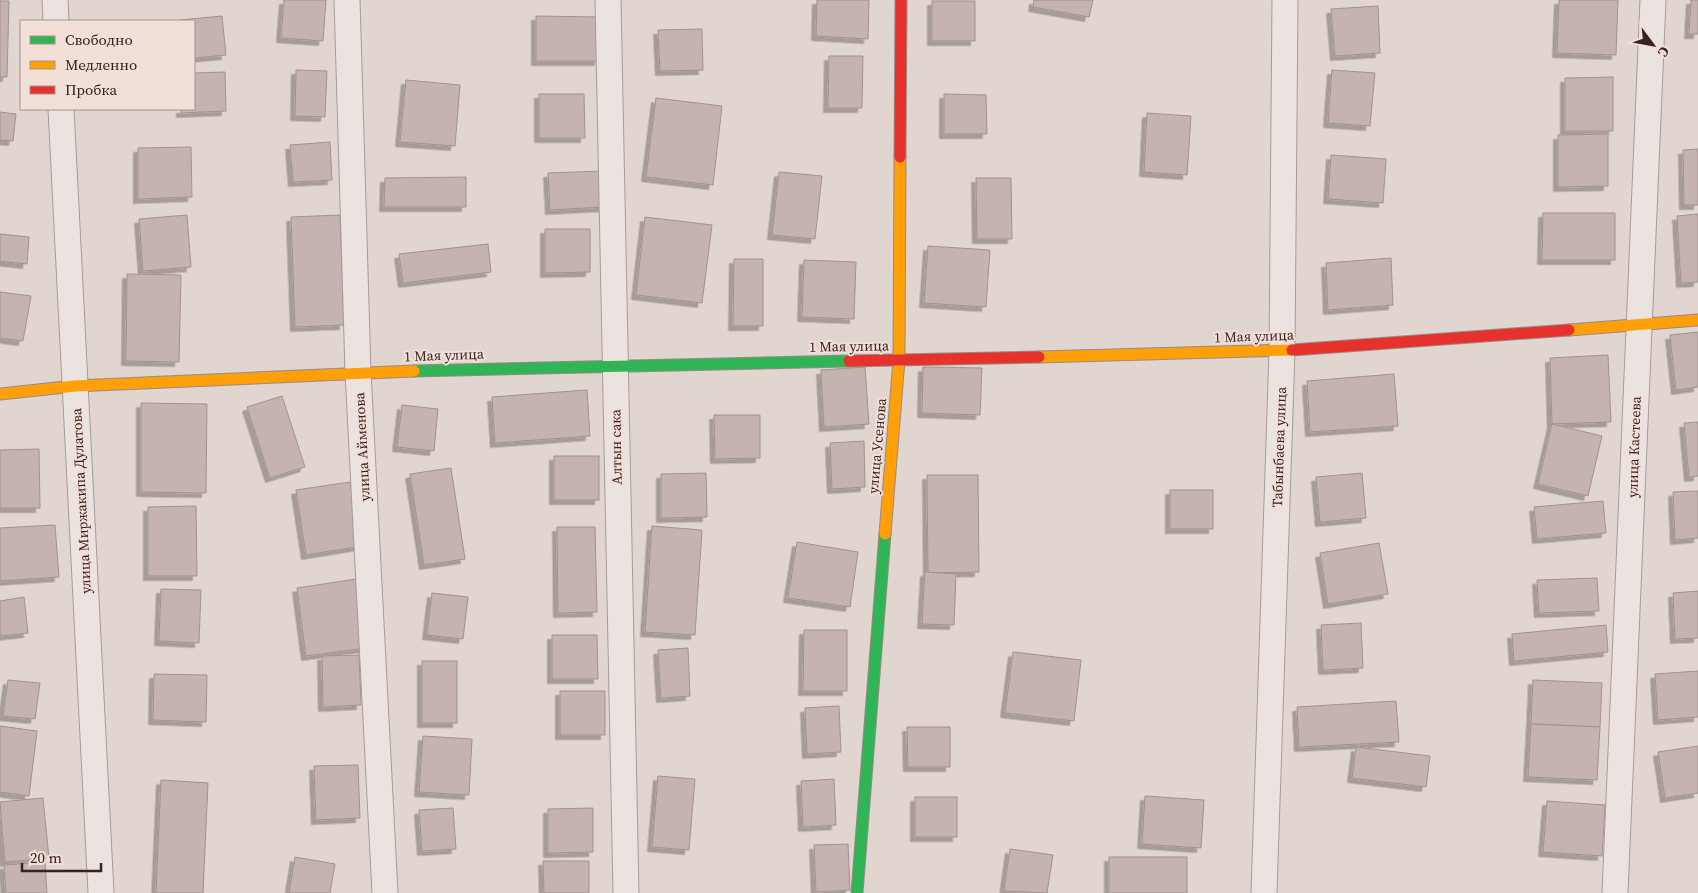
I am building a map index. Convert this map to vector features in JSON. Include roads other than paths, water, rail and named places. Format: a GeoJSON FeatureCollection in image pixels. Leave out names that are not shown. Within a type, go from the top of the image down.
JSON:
{"type":"FeatureCollection","features":[{"type":"Feature","properties":{"kind":"street"},"geometry":{"type":"LineString","coordinates":[[55,0],[56,20]]}},
{"type":"Feature","properties":{"kind":"street","name":"улица Айменова"},"geometry":{"type":"LineString","coordinates":[[347,0],[358,372],[385,893]]}},
{"type":"Feature","properties":{"kind":"street","name":"Алтын сака"},"geometry":{"type":"LineString","coordinates":[[608,0],[626,893]]}},
{"type":"Feature","properties":{"kind":"street","name":"улица Усенова"},"geometry":{"type":"LineString","coordinates":[[857,893],[899,360],[901,0]]}},
{"type":"Feature","properties":{"kind":"street","name":"Табынбаева улица"},"geometry":{"type":"LineString","coordinates":[[1264,893],[1282,351],[1285,0]]}},
{"type":"Feature","properties":{"kind":"street","name":"улица Кастеева"},"geometry":{"type":"LineString","coordinates":[[1615,893],[1653,0]]}},
{"type":"Feature","properties":{"kind":"street","name":"улица Миржакипа Дулатова"},"geometry":{"type":"LineString","coordinates":[[61,110],[101,893]]}},
{"type":"Feature","properties":{"kind":"street","name":"1 Мая улица"},"geometry":{"type":"LineString","coordinates":[[0,394],[75,386],[358,372],[1282,351],[1698,320]]}}]}
